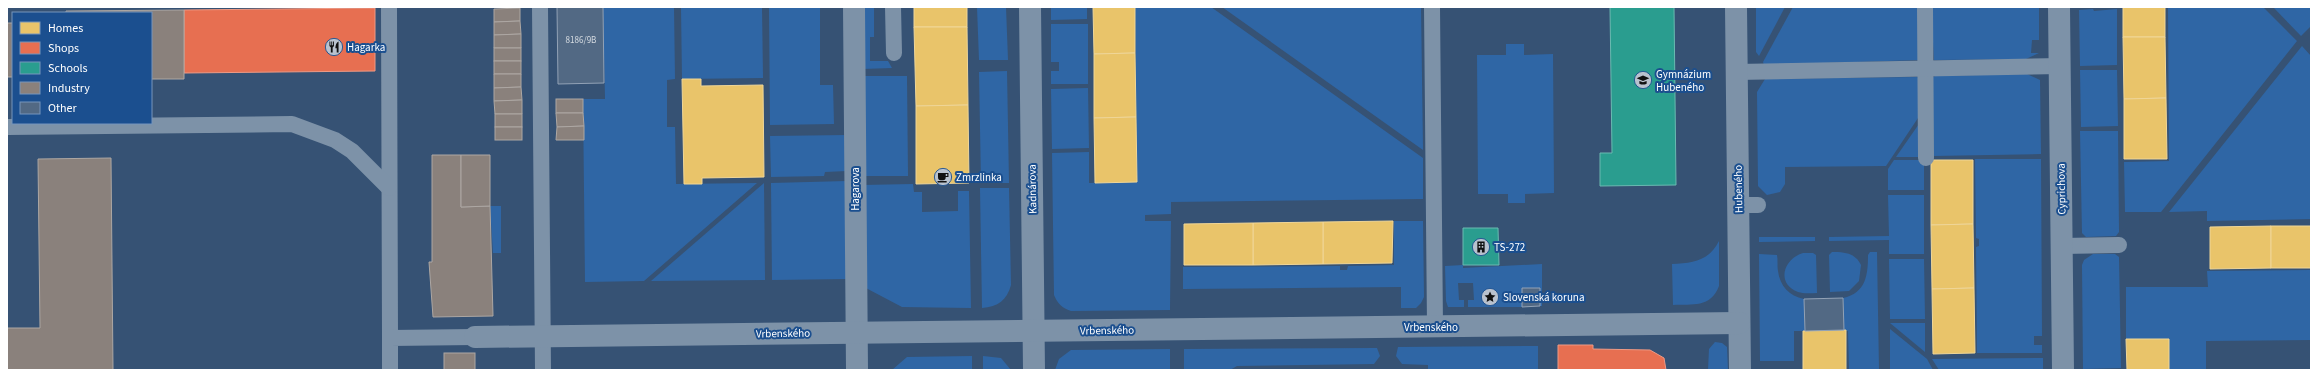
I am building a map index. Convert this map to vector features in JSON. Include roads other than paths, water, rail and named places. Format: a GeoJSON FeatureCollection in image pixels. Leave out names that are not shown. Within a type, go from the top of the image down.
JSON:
{"type":"FeatureCollection","features":[{"type":"Feature","properties":{"kind":"street","name":"Hagarova"},"geometry":{"type":"LineString","coordinates":[[854,7],[857,370]]}},
{"type":"Feature","properties":{"kind":"street","name":"Kadnárova"},"geometry":{"type":"LineString","coordinates":[[1030,7],[1034,370]]}},
{"type":"Feature","properties":{"kind":"street","name":"Hubeného"},"geometry":{"type":"LineString","coordinates":[[1736,7],[1736,72],[1748,206],[1739,323],[1740,370]]}},
{"type":"Feature","properties":{"kind":"street","name":"Cyprichova"},"geometry":{"type":"LineString","coordinates":[[2059,7],[2063,370]]}},
{"type":"Feature","properties":{"kind":"street","name":"Vrbenského"},"geometry":{"type":"LineString","coordinates":[[475,337],[1739,323]]}},
{"type":"Feature","properties":{"kind":"lane"},"geometry":{"type":"LineString","coordinates":[[389,7],[390,370]]}},
{"type":"Feature","properties":{"kind":"lane"},"geometry":{"type":"LineString","coordinates":[[540,7],[543,370]]}},
{"type":"Feature","properties":{"kind":"lane"},"geometry":{"type":"LineString","coordinates":[[894,7],[894,53]]}},
{"type":"Feature","properties":{"kind":"lane"},"geometry":{"type":"LineString","coordinates":[[1432,7],[1435,327]]}},
{"type":"Feature","properties":{"kind":"lane"},"geometry":{"type":"LineString","coordinates":[[1925,7],[1926,158]]}},
{"type":"Feature","properties":{"kind":"lane"},"geometry":{"type":"LineString","coordinates":[[1736,72],[2060,66]]}},
{"type":"Feature","properties":{"kind":"lane"},"geometry":{"type":"LineString","coordinates":[[7,127],[292,124],[335,140],[352,151],[389,188]]}},
{"type":"Feature","properties":{"kind":"lane"},"geometry":{"type":"LineString","coordinates":[[2062,246],[2119,245]]}},
{"type":"Feature","properties":{"kind":"lane"},"geometry":{"type":"LineString","coordinates":[[390,338],[475,337]]}},
{"type":"Feature","properties":{"kind":"place","name":"Hagarka"},"geometry":{"type":"Point","coordinates":[334,47]}},
{"type":"Feature","properties":{"kind":"place","name":"Gymnázium Hubeného"},"geometry":{"type":"Point","coordinates":[1643,80]}},
{"type":"Feature","properties":{"kind":"place","name":"Zmrzlinka"},"geometry":{"type":"Point","coordinates":[943,177]}},
{"type":"Feature","properties":{"kind":"place","name":"TS-272"},"geometry":{"type":"Point","coordinates":[1481,247]}},
{"type":"Feature","properties":{"kind":"place","name":"Slovenská koruna"},"geometry":{"type":"Point","coordinates":[1490,297]}}]}
